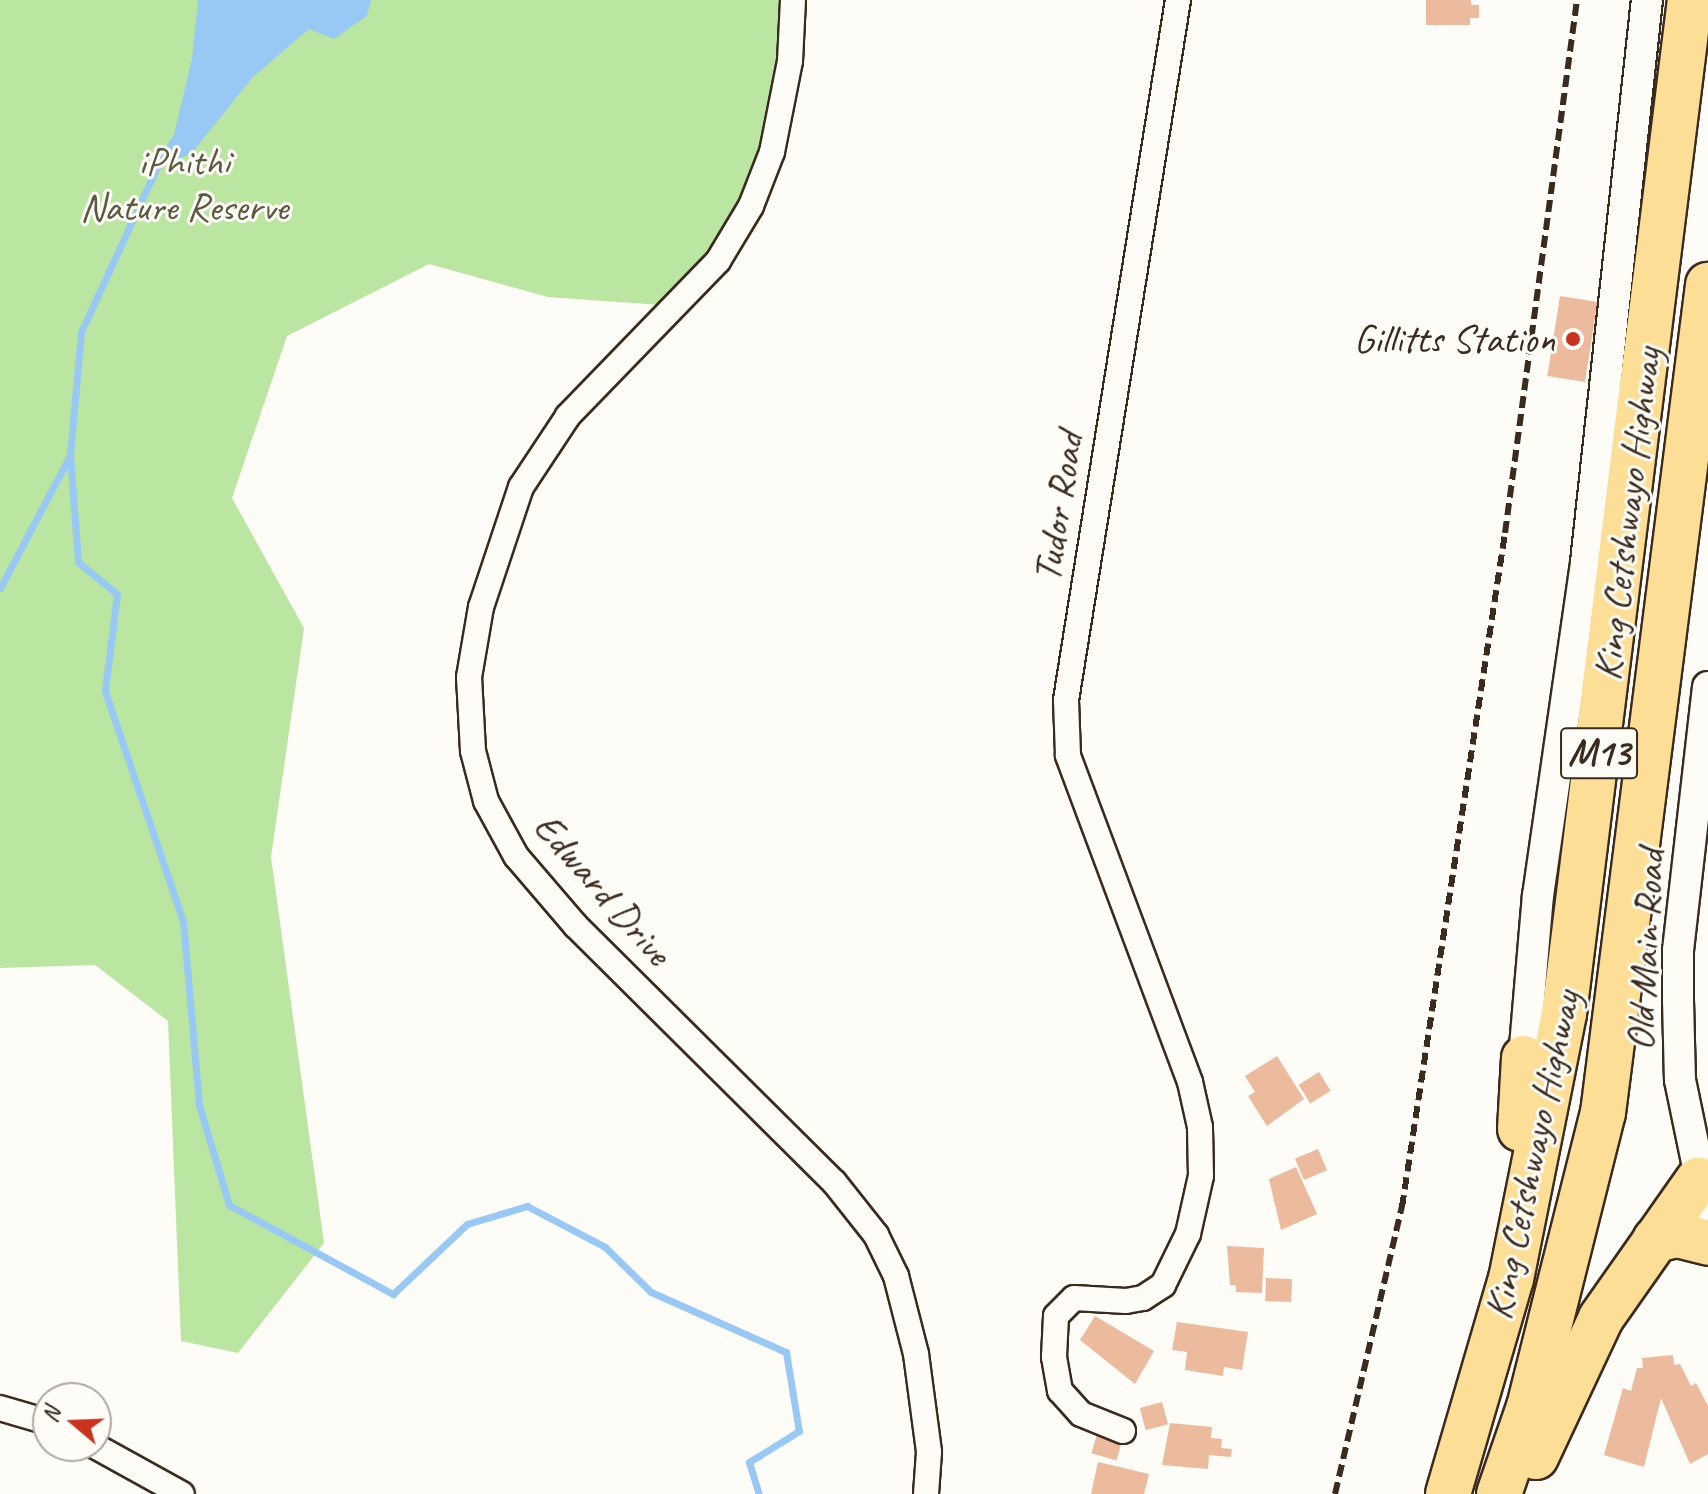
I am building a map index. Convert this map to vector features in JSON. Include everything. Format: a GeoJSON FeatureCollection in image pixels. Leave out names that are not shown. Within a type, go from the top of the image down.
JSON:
{"type":"FeatureCollection","features":[{"type":"Feature","properties":{"kind":"highway","name":"King Cetshwayo Highway"},"geometry":{"type":"LineString","coordinates":[[1448,1494],[1511,1279],[1564,1014],[1690,0]]}},
{"type":"Feature","properties":{"kind":"highway","name":"King Cetshwayo Highway"},"geometry":{"type":"LineString","coordinates":[[1499,1494],[1549,1332],[1603,1113],[1620,1001],[1708,285]]}},
{"type":"Feature","properties":{"kind":"highway"},"geometry":{"type":"LineString","coordinates":[[1511,1279],[1524,1058]]}},
{"type":"Feature","properties":{"kind":"highway"},"geometry":{"type":"LineString","coordinates":[[1517,1494],[1601,1318],[1655,1240],[1703,1198]]}},
{"type":"Feature","properties":{"kind":"highway"},"geometry":{"type":"LineString","coordinates":[[1655,1240],[1677,1235],[1708,1243]]}},
{"type":"Feature","properties":{"kind":"street","name":"Edward Drive"},"geometry":{"type":"LineString","coordinates":[[793,0],[790,61],[772,152],[751,206],[718,261],[568,416],[541,451],[512,509],[481,607],[471,663],[473,751],[486,801],[516,856],[576,926],[834,1182],[876,1235],[896,1276],[916,1354],[929,1452],[926,1494]]}},
{"type":"Feature","properties":{"kind":"street","name":"Tudor Road"},"geometry":{"type":"LineString","coordinates":[[1123,1431],[1081,1414],[1060,1391],[1054,1357],[1056,1316],[1074,1298],[1143,1298],[1163,1285],[1188,1234],[1201,1176],[1200,1127],[1190,1082],[1068,755],[1066,700],[1178,0]]}},
{"type":"Feature","properties":{"kind":"street"},"geometry":{"type":"LineString","coordinates":[[1524,1058],[1538,896],[1601,425],[1647,0]]}},
{"type":"Feature","properties":{"kind":"street","name":"Old Main Road"},"geometry":{"type":"LineString","coordinates":[[1703,1198],[1680,1080],[1678,950],[1708,687]]}},
{"type":"Feature","properties":{"kind":"street"},"geometry":{"type":"LineString","coordinates":[[0,1408],[32,1417]]}},
{"type":"Feature","properties":{"kind":"street"},"geometry":{"type":"LineString","coordinates":[[112,1455],[182,1494]]}},
{"type":"Feature","properties":{"kind":"green space","name":"iPhithi Nature Reserve"},"geometry":{"type":"Polygon","coordinates":[[[0,0],[793,0],[772,152],[675,306],[548,297],[429,264],[287,336],[232,498],[304,628],[271,857],[324,1243],[238,1353],[181,1341],[168,1021],[95,965],[0,968],[0,0]]]}},
{"type":"Feature","properties":{"kind":"water"},"geometry":{"type":"Polygon","coordinates":[[[198,0],[371,0],[367,16],[334,39],[309,29],[252,78],[192,153],[167,164],[192,59],[198,0]]]}},
{"type":"Feature","properties":{"kind":"building"},"geometry":{"type":"Polygon","coordinates":[[[1426,0],[1471,0],[1471,5],[1479,5],[1479,18],[1470,18],[1470,25],[1426,25],[1426,0]]]}},
{"type":"Feature","properties":{"kind":"building","name":"Gillitts Station"},"geometry":{"type":"Polygon","coordinates":[[[1560,296],[1598,302],[1585,382],[1547,376],[1560,296]]]}},
{"type":"Feature","properties":{"kind":"building"},"geometry":{"type":"Polygon","coordinates":[[[1277,1056],[1304,1099],[1267,1126],[1248,1096],[1255,1092],[1245,1076],[1277,1056]]]}},
{"type":"Feature","properties":{"kind":"building"},"geometry":{"type":"Polygon","coordinates":[[[1319,1072],[1331,1091],[1310,1103],[1299,1085],[1319,1072]]]}},
{"type":"Feature","properties":{"kind":"building"},"geometry":{"type":"Polygon","coordinates":[[[1318,1149],[1327,1170],[1304,1180],[1295,1159],[1318,1149]]]}},
{"type":"Feature","properties":{"kind":"building"},"geometry":{"type":"Polygon","coordinates":[[[1296,1167],[1317,1214],[1281,1230],[1269,1179],[1296,1167]]]}},
{"type":"Feature","properties":{"kind":"building"},"geometry":{"type":"Polygon","coordinates":[[[1227,1246],[1264,1248],[1262,1293],[1236,1292],[1236,1285],[1230,1285],[1227,1246]]]}},
{"type":"Feature","properties":{"kind":"building"},"geometry":{"type":"Polygon","coordinates":[[[1266,1278],[1292,1279],[1291,1302],[1265,1301],[1266,1278]]]}},
{"type":"Feature","properties":{"kind":"building"},"geometry":{"type":"Polygon","coordinates":[[[1095,1316],[1154,1351],[1135,1384],[1080,1340],[1095,1316]]]}},
{"type":"Feature","properties":{"kind":"building"},"geometry":{"type":"Polygon","coordinates":[[[1177,1322],[1248,1332],[1242,1370],[1224,1367],[1223,1376],[1185,1370],[1187,1352],[1172,1350],[1177,1322]]]}},
{"type":"Feature","properties":{"kind":"building"},"geometry":{"type":"Polygon","coordinates":[[[1673,1355],[1674,1365],[1680,1364],[1691,1386],[1696,1383],[1708,1406],[1708,1454],[1690,1464],[1661,1398],[1644,1467],[1604,1455],[1623,1388],[1631,1391],[1637,1368],[1643,1368],[1642,1358],[1673,1355]]]}},
{"type":"Feature","properties":{"kind":"building"},"geometry":{"type":"Polygon","coordinates":[[[1162,1402],[1168,1424],[1146,1430],[1140,1408],[1162,1402]]]}},
{"type":"Feature","properties":{"kind":"building"},"geometry":{"type":"Polygon","coordinates":[[[1170,1423],[1212,1427],[1211,1438],[1222,1439],[1221,1448],[1232,1449],[1231,1457],[1209,1455],[1208,1469],[1162,1465],[1170,1423]]]}},
{"type":"Feature","properties":{"kind":"building"},"geometry":{"type":"Polygon","coordinates":[[[1097,1434],[1122,1441],[1116,1460],[1091,1453],[1097,1434]]]}},
{"type":"Feature","properties":{"kind":"building"},"geometry":{"type":"Polygon","coordinates":[[[1098,1462],[1149,1474],[1144,1494],[1091,1494],[1098,1462]]]}},
{"type":"Feature","properties":{"kind":"waterway"},"geometry":{"type":"LineString","coordinates":[[0,588],[70,455],[81,332],[161,158],[178,135]]}},
{"type":"Feature","properties":{"kind":"waterway"},"geometry":{"type":"LineString","coordinates":[[70,455],[78,562],[117,594],[105,691],[183,921],[199,1105],[229,1205],[393,1294],[467,1224],[527,1206],[605,1247],[651,1292],[786,1352],[799,1431],[749,1462],[759,1494]]}},
{"type":"Feature","properties":{"kind":"railway"},"geometry":{"type":"LineString","coordinates":[[1335,1494],[1402,1207],[1505,533],[1577,0]]}},
{"type":"Feature","properties":{"kind":"place","name":"Gillitts Station"},"geometry":{"type":"Point","coordinates":[1573,339]}}]}
